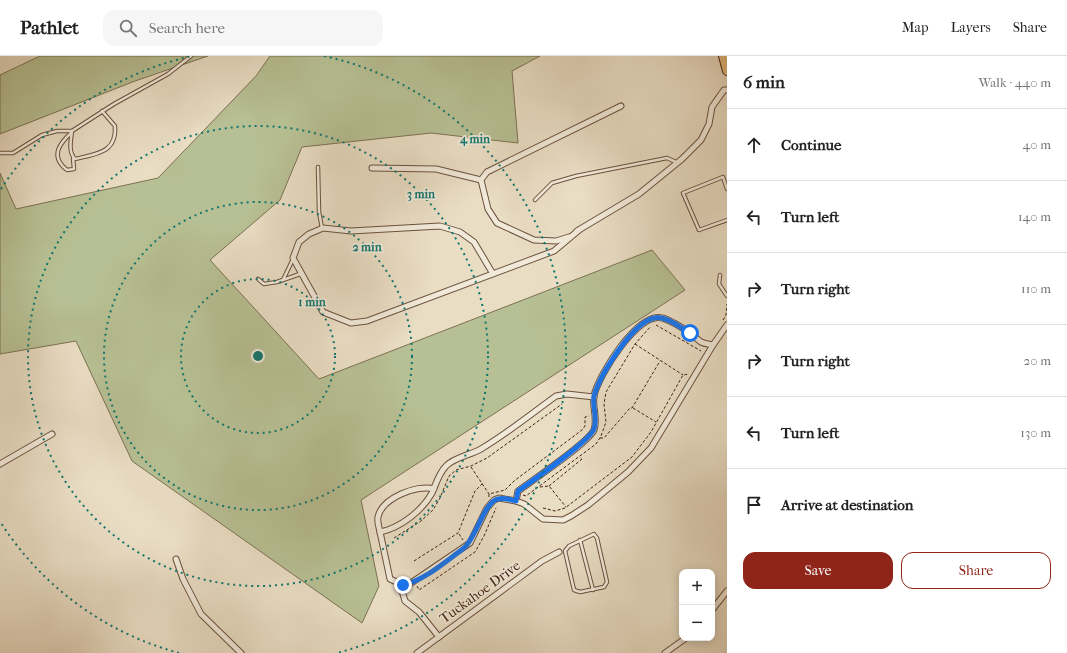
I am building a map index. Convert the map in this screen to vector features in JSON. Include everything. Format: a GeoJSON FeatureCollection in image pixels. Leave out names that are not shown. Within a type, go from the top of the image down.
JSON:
{"type":"FeatureCollection","features":[{"type":"Feature","properties":{"kind":"main road"},"geometry":{"type":"LineString","coordinates":[[723,56],[727,71]]}},
{"type":"Feature","properties":{"kind":"street"},"geometry":{"type":"LineString","coordinates":[[481,180],[488,210],[497,223],[534,240],[556,241],[564,239],[639,194],[678,163],[701,140],[709,124],[712,107],[724,90],[727,90]]}},
{"type":"Feature","properties":{"kind":"street"},"geometry":{"type":"LineString","coordinates":[[481,180],[487,172],[621,106]]}},
{"type":"Feature","properties":{"kind":"street"},"geometry":{"type":"LineString","coordinates":[[372,168],[436,169],[481,180]]}},
{"type":"Feature","properties":{"kind":"street"},"geometry":{"type":"LineString","coordinates":[[492,274],[474,242],[460,232],[440,226],[351,231],[323,228],[309,234],[299,242],[293,258],[300,274],[311,288],[323,312],[351,323],[368,321],[554,251],[579,230]]}},
{"type":"Feature","properties":{"kind":"street"},"geometry":{"type":"LineString","coordinates":[[516,501],[518,491],[576,449],[594,430],[596,417],[594,397],[600,380],[626,338],[647,321],[655,318],[663,318],[690,333],[701,342],[713,345]]}},
{"type":"Feature","properties":{"kind":"street"},"geometry":{"type":"LineString","coordinates":[[434,489],[427,487],[416,488],[392,500],[381,510],[378,516],[388,574],[390,579],[400,584],[411,583],[470,543],[487,508],[494,500],[499,498],[516,501],[524,504],[543,519],[563,520],[594,500],[628,472],[651,448],[713,345],[727,325]]}},
{"type":"Feature","properties":{"kind":"street"},"geometry":{"type":"LineString","coordinates":[[380,532],[387,531],[416,513],[426,503],[447,465],[471,455],[490,444],[556,396],[567,394],[594,397]]}},
{"type":"Feature","properties":{"kind":"street"},"geometry":{"type":"LineString","coordinates":[[0,464],[52,434]]}},
{"type":"Feature","properties":{"kind":"street","name":"Tuckahoe Drive"},"geometry":{"type":"LineString","coordinates":[[417,653],[542,561],[559,552]]}},
{"type":"Feature","properties":{"kind":"street"},"geometry":{"type":"LineString","coordinates":[[176,559],[183,579],[201,614],[242,653]]}},
{"type":"Feature","properties":{"kind":"street"},"geometry":{"type":"LineString","coordinates":[[400,584],[406,601],[419,612],[439,637]]}},
{"type":"Feature","properties":{"kind":"street"},"geometry":{"type":"LineString","coordinates":[[715,606],[727,591]]}},
{"type":"Feature","properties":{"kind":"street"},"geometry":{"type":"LineString","coordinates":[[666,653],[682,641]]}},
{"type":"Feature","properties":{"kind":"lane"},"geometry":{"type":"LineString","coordinates":[[72,131],[70,148],[74,169],[66,170],[60,163],[58,148],[61,142],[72,131],[102,111],[168,74],[191,56]]}},
{"type":"Feature","properties":{"kind":"lane"},"geometry":{"type":"LineString","coordinates":[[73,158],[75,159],[107,150],[113,144],[115,126],[102,111]]}},
{"type":"Feature","properties":{"kind":"lane"},"geometry":{"type":"LineString","coordinates":[[0,153],[13,153],[42,135],[57,131],[72,131]]}},
{"type":"Feature","properties":{"kind":"lane"},"geometry":{"type":"LineString","coordinates":[[535,200],[552,183],[576,176],[667,158],[678,163]]}},
{"type":"Feature","properties":{"kind":"lane"},"geometry":{"type":"LineString","coordinates":[[318,168],[319,212],[323,228]]}},
{"type":"Feature","properties":{"kind":"lane"},"geometry":{"type":"LineString","coordinates":[[727,189],[723,177],[684,192],[699,230],[727,220]]}},
{"type":"Feature","properties":{"kind":"lane"},"geometry":{"type":"LineString","coordinates":[[283,280],[293,258]]}},
{"type":"Feature","properties":{"kind":"lane"},"geometry":{"type":"LineString","coordinates":[[258,279],[264,284],[283,280],[300,274]]}},
{"type":"Feature","properties":{"kind":"lane"},"geometry":{"type":"LineString","coordinates":[[720,275],[720,284],[727,296]]}},
{"type":"Feature","properties":{"kind":"lane"},"geometry":{"type":"LineString","coordinates":[[559,552],[565,551],[569,546],[594,534],[597,538],[607,582],[604,587],[580,592],[574,590],[565,551]]}},
{"type":"Feature","properties":{"kind":"lane"},"geometry":{"type":"LineString","coordinates":[[580,540],[593,590]]}},
{"type":"Feature","properties":{"kind":"path"},"geometry":{"type":"LineString","coordinates":[[723,321],[726,315],[727,304]]}},
{"type":"Feature","properties":{"kind":"path"},"geometry":{"type":"LineString","coordinates":[[523,495],[526,496],[540,487],[596,444],[606,422],[604,404],[606,392],[635,344],[647,332],[653,323],[703,352],[704,350]]}},
{"type":"Feature","properties":{"kind":"path"},"geometry":{"type":"LineString","coordinates":[[635,344],[683,375],[689,374],[692,368]]}},
{"type":"Feature","properties":{"kind":"path"},"geometry":{"type":"LineString","coordinates":[[600,438],[604,438],[630,408],[632,408],[660,361]]}},
{"type":"Feature","properties":{"kind":"path"},"geometry":{"type":"LineString","coordinates":[[543,508],[556,511],[566,508],[612,474],[632,457],[656,422],[683,375]]}},
{"type":"Feature","properties":{"kind":"path"},"geometry":{"type":"LineString","coordinates":[[394,538],[422,521],[433,510],[449,476],[456,470],[471,466],[487,458],[562,404]]}},
{"type":"Feature","properties":{"kind":"path"},"geometry":{"type":"LineString","coordinates":[[632,408],[656,422]]}},
{"type":"Feature","properties":{"kind":"path"},"geometry":{"type":"LineString","coordinates":[[489,494],[510,487],[514,481],[582,430],[585,426],[585,417],[590,416]]}},
{"type":"Feature","properties":{"kind":"path"},"geometry":{"type":"LineString","coordinates":[[540,487],[549,486],[582,459],[580,456]]}},
{"type":"Feature","properties":{"kind":"path"},"geometry":{"type":"LineString","coordinates":[[471,466],[483,483],[489,494],[489,498]]}},
{"type":"Feature","properties":{"kind":"path"},"geometry":{"type":"LineString","coordinates":[[414,561],[458,534],[475,492],[483,483]]}},
{"type":"Feature","properties":{"kind":"path"},"geometry":{"type":"LineString","coordinates":[[549,486],[566,508]]}},
{"type":"Feature","properties":{"kind":"path"},"geometry":{"type":"LineString","coordinates":[[458,534],[466,543]]}},
{"type":"Feature","properties":{"kind":"path"},"geometry":{"type":"LineString","coordinates":[[471,548],[475,552]]}},
{"type":"Feature","properties":{"kind":"green space"},"geometry":{"type":"Polygon","coordinates":[[[40,56],[208,56],[135,81],[0,134],[0,75],[40,56]]]}},
{"type":"Feature","properties":{"kind":"green space"},"geometry":{"type":"Polygon","coordinates":[[[270,56],[540,56],[512,71],[518,143],[431,133],[302,147],[280,200],[210,260],[319,379],[652,250],[685,290],[361,500],[379,586],[362,623],[132,461],[76,341],[0,354],[0,173],[16,209],[158,178],[256,76],[270,56]]]}},
{"type":"Feature","properties":{"kind":"route"},"geometry":{"type":"LineString","coordinates":[[403,585],[421,578],[464,548],[470,543],[487,508],[494,500],[499,498],[516,501],[518,491],[576,449],[594,430],[596,417],[594,397],[600,380],[626,338],[647,321],[655,318],[663,318],[690,333]]}}]}
